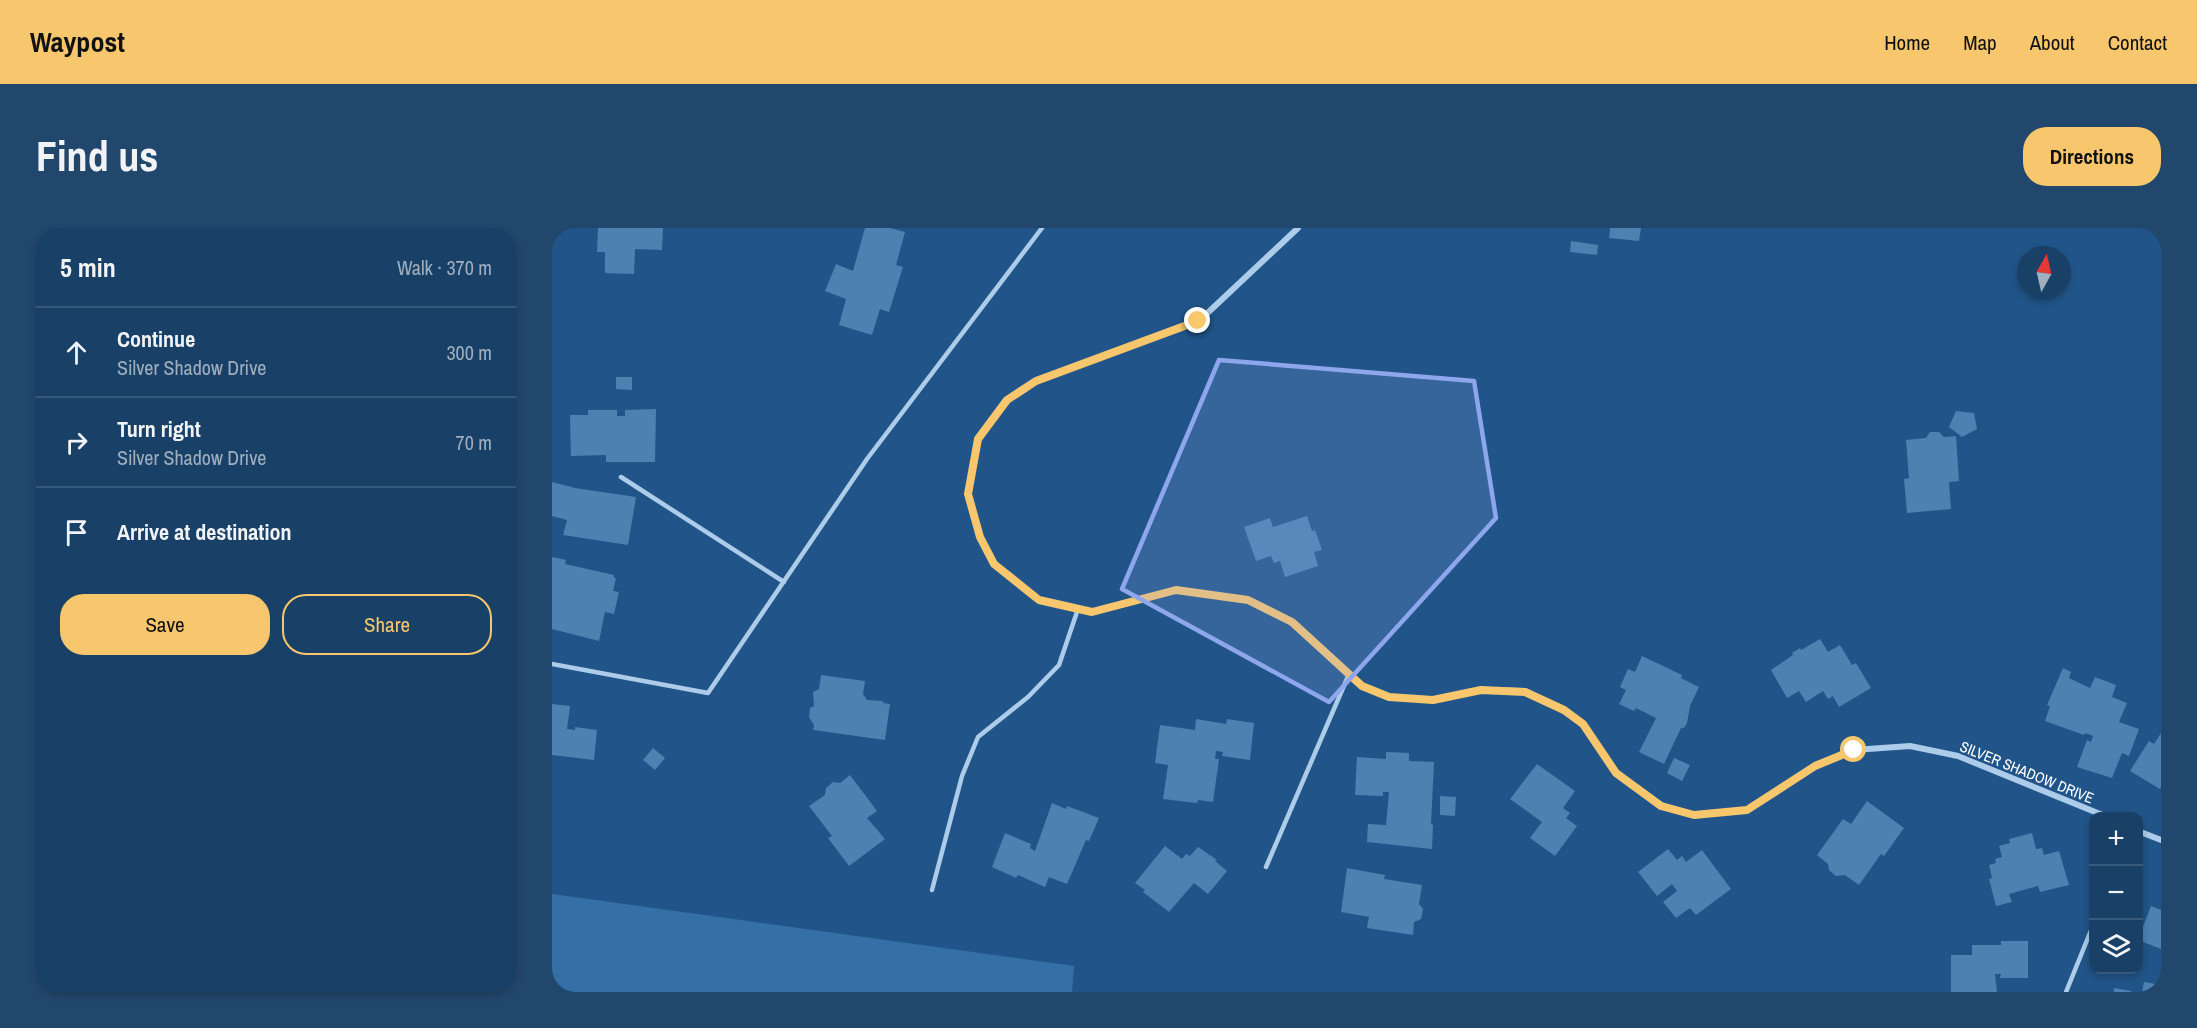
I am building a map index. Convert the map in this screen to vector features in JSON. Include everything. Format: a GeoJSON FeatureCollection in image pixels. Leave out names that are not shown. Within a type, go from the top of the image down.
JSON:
{"type":"FeatureCollection","features":[{"type":"Feature","properties":{"kind":"street","name":"SILVER SHADOW DRIVE"},"geometry":{"type":"LineString","coordinates":[[1298,228],[1198,321],[1036,381],[1007,400],[978,439],[968,494],[980,537],[994,564],[1039,600],[1092,612],[1176,590],[1248,600],[1292,622],[1362,686],[1389,697],[1433,700],[1481,690],[1525,692],[1564,710],[1583,724],[1616,773],[1661,806],[1694,815],[1747,810],[1815,766],[1854,750],[1910,746],[1958,756],[2095,812]]}},
{"type":"Feature","properties":{"kind":"street"},"geometry":{"type":"LineString","coordinates":[[2143,833],[2161,840]]}},
{"type":"Feature","properties":{"kind":"lane"},"geometry":{"type":"LineString","coordinates":[[552,664],[708,693],[867,459],[1042,228]]}},
{"type":"Feature","properties":{"kind":"lane"},"geometry":{"type":"LineString","coordinates":[[621,477],[784,582]]}},
{"type":"Feature","properties":{"kind":"lane"},"geometry":{"type":"LineString","coordinates":[[932,890],[962,776],[978,737],[1028,697],[1059,665],[1078,609]]}},
{"type":"Feature","properties":{"kind":"lane"},"geometry":{"type":"LineString","coordinates":[[1266,867],[1349,674]]}},
{"type":"Feature","properties":{"kind":"lane"},"geometry":{"type":"LineString","coordinates":[[2066,992],[2089,935]]}},
{"type":"Feature","properties":{"kind":"highlighted area"},"geometry":{"type":"Polygon","coordinates":[[[1219,360],[1474,381],[1496,518],[1329,702],[1122,589],[1219,360]]]}},
{"type":"Feature","properties":{"kind":"shaded area"},"geometry":{"type":"Polygon","coordinates":[[[552,894],[1074,966],[1072,992],[552,992],[552,894]]]}},
{"type":"Feature","properties":{"kind":"building"},"geometry":{"type":"Polygon","coordinates":[[[598,228],[663,228],[662,250],[635,249],[634,274],[605,273],[605,252],[597,252],[598,228]]]}},
{"type":"Feature","properties":{"kind":"building"},"geometry":{"type":"Polygon","coordinates":[[[865,228],[890,228],[905,232],[896,265],[903,267],[889,312],[880,309],[872,335],[839,325],[846,299],[825,291],[836,264],[853,271],[865,228]]]}},
{"type":"Feature","properties":{"kind":"building"},"geometry":{"type":"Polygon","coordinates":[[[1610,228],[1641,228],[1639,241],[1609,238],[1610,228]]]}},
{"type":"Feature","properties":{"kind":"building"},"geometry":{"type":"Polygon","coordinates":[[[1571,241],[1598,245],[1597,255],[1570,252],[1571,241]]]}},
{"type":"Feature","properties":{"kind":"building"},"geometry":{"type":"Polygon","coordinates":[[[616,377],[632,377],[632,390],[616,389],[616,377]]]}},
{"type":"Feature","properties":{"kind":"building"},"geometry":{"type":"Polygon","coordinates":[[[656,409],[655,462],[606,462],[606,455],[571,456],[570,415],[588,415],[588,410],[617,410],[617,416],[625,416],[625,410],[656,409]]]}},
{"type":"Feature","properties":{"kind":"building"},"geometry":{"type":"Polygon","coordinates":[[[1956,411],[1974,413],[1977,429],[1962,437],[1949,427],[1956,411]]]}},
{"type":"Feature","properties":{"kind":"building"},"geometry":{"type":"Polygon","coordinates":[[[1930,432],[1939,432],[1944,437],[1956,436],[1959,481],[1949,482],[1951,509],[1907,513],[1904,479],[1909,478],[1906,440],[1926,438],[1930,432]]]}},
{"type":"Feature","properties":{"kind":"building"},"geometry":{"type":"Polygon","coordinates":[[[552,482],[575,488],[636,497],[628,545],[563,535],[567,520],[552,516],[552,482]]]}},
{"type":"Feature","properties":{"kind":"building"},"geometry":{"type":"Polygon","coordinates":[[[1307,516],[1322,550],[1314,552],[1318,566],[1285,577],[1280,561],[1274,563],[1271,556],[1256,561],[1244,527],[1270,518],[1273,527],[1307,516]]]}},
{"type":"Feature","properties":{"kind":"building"},"geometry":{"type":"Polygon","coordinates":[[[552,557],[566,560],[565,564],[614,575],[616,578],[613,591],[619,592],[614,614],[605,612],[599,641],[552,629],[552,557]]]}},
{"type":"Feature","properties":{"kind":"building"},"geometry":{"type":"Polygon","coordinates":[[[1820,639],[1828,652],[1840,645],[1852,665],[1856,663],[1871,688],[1839,707],[1833,696],[1828,699],[1823,691],[1806,702],[1799,691],[1787,698],[1771,670],[1793,655],[1792,653],[1820,639]]]}},
{"type":"Feature","properties":{"kind":"building"},"geometry":{"type":"Polygon","coordinates":[[[1642,656],[1682,675],[1681,678],[1699,687],[1690,706],[1687,723],[1684,728],[1681,728],[1664,764],[1639,752],[1656,718],[1636,708],[1634,711],[1619,704],[1626,690],[1620,687],[1628,669],[1635,672],[1642,656]]]}},
{"type":"Feature","properties":{"kind":"building"},"geometry":{"type":"Polygon","coordinates":[[[2063,668],[2071,672],[2069,678],[2090,688],[2095,677],[2116,685],[2112,697],[2127,703],[2119,722],[2139,729],[2129,756],[2122,753],[2112,778],[2077,767],[2087,740],[2091,742],[2093,736],[2045,721],[2050,706],[2047,705],[2063,668]]]}},
{"type":"Feature","properties":{"kind":"building"},"geometry":{"type":"Polygon","coordinates":[[[821,675],[865,681],[863,694],[867,700],[890,704],[885,740],[813,730],[814,725],[809,717],[810,708],[814,706],[813,692],[819,689],[821,675]]]}},
{"type":"Feature","properties":{"kind":"building"},"geometry":{"type":"Polygon","coordinates":[[[552,704],[570,706],[567,729],[575,730],[575,727],[597,730],[594,760],[552,755],[552,704]]]}},
{"type":"Feature","properties":{"kind":"building"},"geometry":{"type":"Polygon","coordinates":[[[1196,719],[1226,724],[1227,719],[1254,723],[1250,760],[1222,756],[1223,752],[1216,751],[1215,759],[1219,759],[1213,802],[1198,800],[1197,803],[1163,799],[1168,765],[1155,763],[1160,725],[1195,730],[1196,719]]]}},
{"type":"Feature","properties":{"kind":"building"},"geometry":{"type":"Polygon","coordinates":[[[2161,733],[2160,789],[2130,771],[2149,741],[2154,744],[2161,733]]]}},
{"type":"Feature","properties":{"kind":"building"},"geometry":{"type":"Polygon","coordinates":[[[653,748],[665,758],[655,770],[643,760],[653,748]]]}},
{"type":"Feature","properties":{"kind":"building"},"geometry":{"type":"Polygon","coordinates":[[[1386,752],[1409,753],[1409,761],[1434,762],[1432,849],[1367,842],[1368,824],[1386,825],[1389,792],[1383,792],[1383,796],[1355,795],[1357,757],[1386,759],[1386,752]]]}},
{"type":"Feature","properties":{"kind":"building"},"geometry":{"type":"Polygon","coordinates":[[[1674,758],[1690,765],[1682,781],[1667,773],[1674,758]]]}},
{"type":"Feature","properties":{"kind":"building"},"geometry":{"type":"Polygon","coordinates":[[[1537,764],[1575,791],[1563,808],[1570,813],[1566,818],[1577,826],[1555,856],[1530,838],[1542,822],[1510,799],[1537,764]]]}},
{"type":"Feature","properties":{"kind":"building"},"geometry":{"type":"Polygon","coordinates":[[[850,775],[877,811],[867,818],[885,839],[849,866],[828,838],[832,836],[809,806],[825,795],[826,788],[833,782],[840,783],[850,775]]]}},
{"type":"Feature","properties":{"kind":"building"},"geometry":{"type":"Polygon","coordinates":[[[1440,796],[1456,797],[1455,816],[1440,815],[1440,796]]]}},
{"type":"Feature","properties":{"kind":"building"},"geometry":{"type":"Polygon","coordinates":[[[1867,801],[1904,828],[1884,856],[1881,854],[1859,885],[1845,875],[1836,876],[1829,870],[1828,864],[1817,855],[1843,819],[1851,824],[1867,801]]]}},
{"type":"Feature","properties":{"kind":"building"},"geometry":{"type":"Polygon","coordinates":[[[1052,803],[1099,818],[1089,841],[1086,840],[1067,884],[1049,877],[1045,887],[1018,875],[1016,878],[992,867],[1005,833],[1031,844],[1030,848],[1035,851],[1052,803]]]}},
{"type":"Feature","properties":{"kind":"building"},"geometry":{"type":"Polygon","coordinates":[[[2032,833],[2036,849],[2042,848],[2044,855],[2059,851],[2069,885],[2040,892],[2038,886],[2009,894],[2012,902],[1996,906],[1989,879],[1992,878],[1989,865],[1996,863],[1995,859],[2002,857],[1999,846],[2010,843],[2009,839],[2032,833]]]}},
{"type":"Feature","properties":{"kind":"building"},"geometry":{"type":"Polygon","coordinates":[[[1165,846],[1182,859],[1186,854],[1190,856],[1198,847],[1217,860],[1215,861],[1227,871],[1208,894],[1194,883],[1169,912],[1135,883],[1165,846]]]}},
{"type":"Feature","properties":{"kind":"building"},"geometry":{"type":"Polygon","coordinates":[[[1668,849],[1677,860],[1682,856],[1686,862],[1702,850],[1731,889],[1696,915],[1690,908],[1676,918],[1663,902],[1677,891],[1672,884],[1657,896],[1638,872],[1668,849]]]}},
{"type":"Feature","properties":{"kind":"building"},"geometry":{"type":"Polygon","coordinates":[[[1347,868],[1385,875],[1384,879],[1422,885],[1419,904],[1423,909],[1421,919],[1414,922],[1413,935],[1367,928],[1369,917],[1341,912],[1347,868]]]}},
{"type":"Feature","properties":{"kind":"building"},"geometry":{"type":"Polygon","coordinates":[[[2151,906],[2161,910],[2161,949],[2143,942],[2143,927],[2151,906]]]}},
{"type":"Feature","properties":{"kind":"building"},"geometry":{"type":"Polygon","coordinates":[[[2001,941],[2028,941],[2028,978],[2000,978],[2001,974],[1995,974],[1997,992],[1951,992],[1951,955],[1972,955],[1972,945],[2001,945],[2001,941]]]}},
{"type":"Feature","properties":{"kind":"building"},"geometry":{"type":"Polygon","coordinates":[[[2144,982],[2161,985],[2161,992],[2142,992],[2144,982]]]}},
{"type":"Feature","properties":{"kind":"building"},"geometry":{"type":"Polygon","coordinates":[[[2114,988],[2131,991],[2131,992],[2114,992],[2114,988]]]}},
{"type":"Feature","properties":{"kind":"route"},"geometry":{"type":"LineString","coordinates":[[1198,321],[1036,381],[1007,400],[978,439],[968,494],[980,537],[994,564],[1039,600],[1092,612],[1176,590],[1248,600],[1292,622],[1362,686],[1389,697],[1433,700],[1481,690],[1525,692],[1564,710],[1583,724],[1616,773],[1661,806],[1694,815],[1747,810],[1815,766],[1854,750]]}}]}
